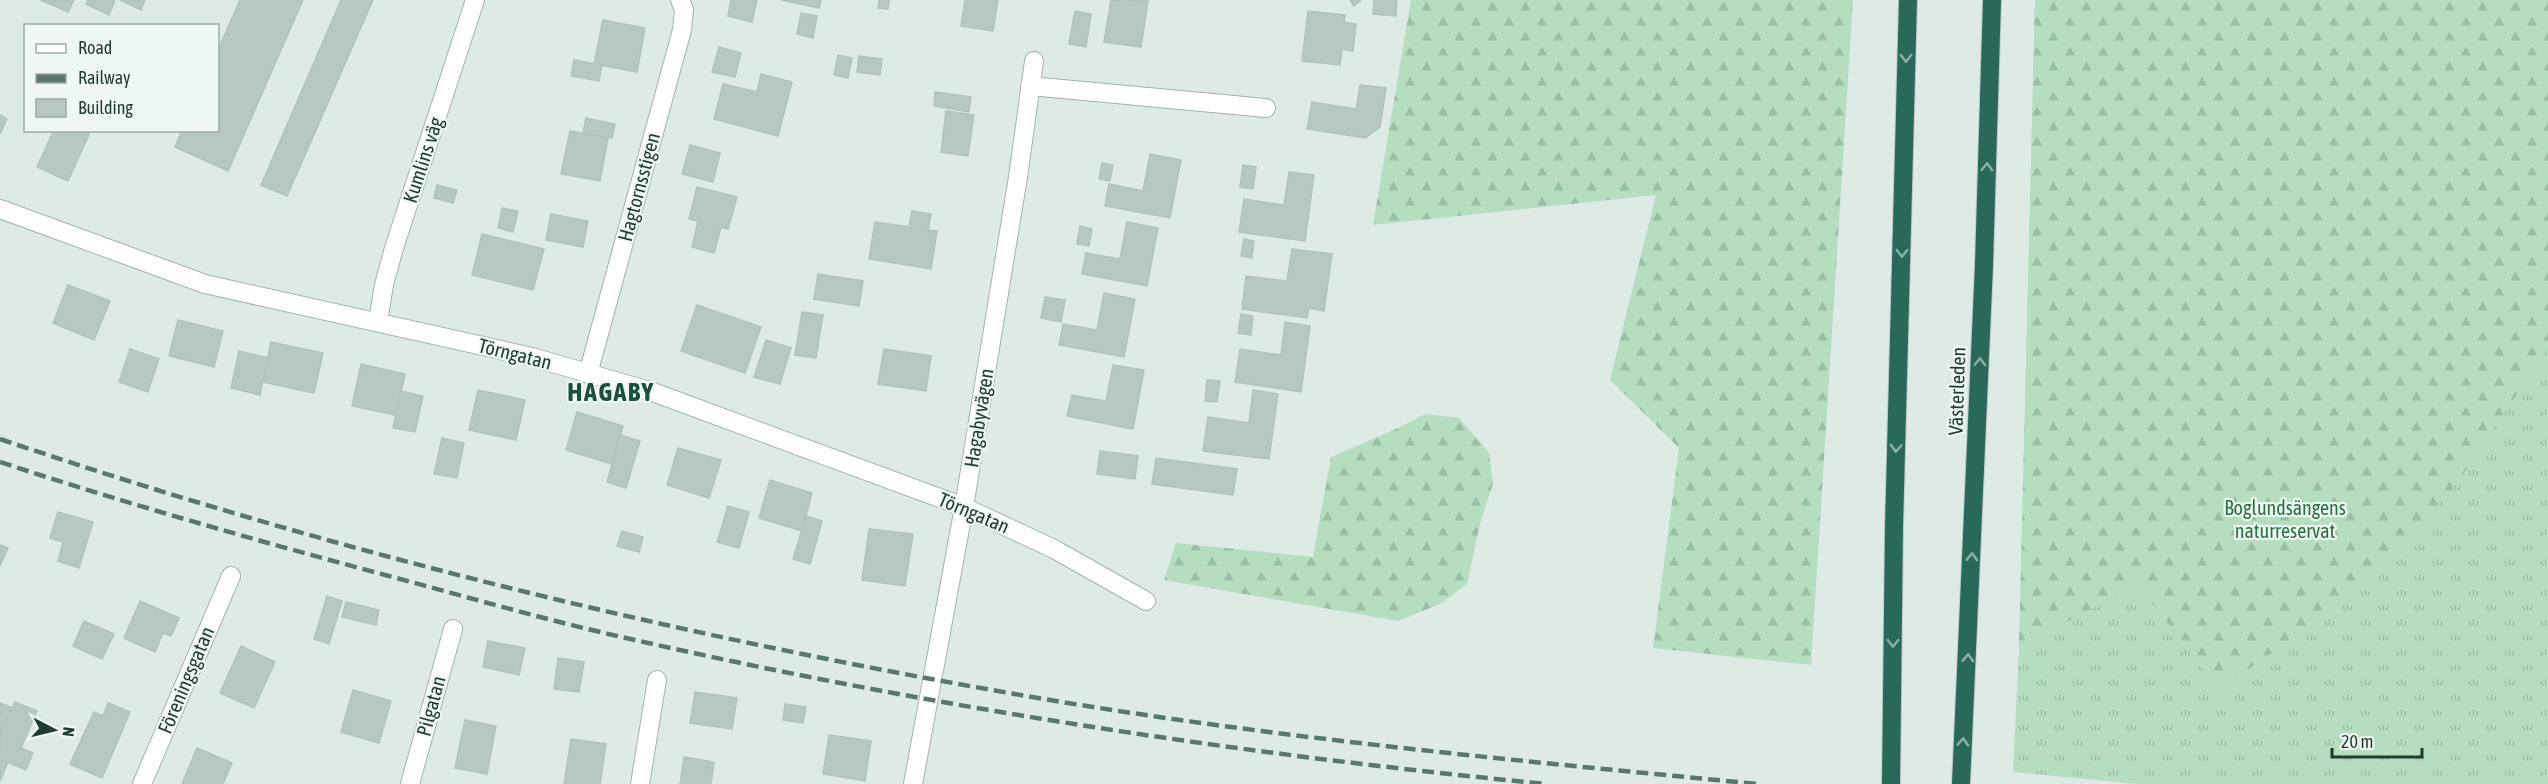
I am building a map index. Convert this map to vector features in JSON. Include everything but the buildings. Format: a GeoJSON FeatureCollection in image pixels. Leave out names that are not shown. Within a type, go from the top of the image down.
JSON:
{"type":"FeatureCollection","features":[{"type":"Feature","properties":{"kind":"highway"},"geometry":{"type":"LineString","coordinates":[[1891,784],[1894,527],[1908,0]]}},
{"type":"Feature","properties":{"kind":"highway","name":"Västerleden"},"geometry":{"type":"LineString","coordinates":[[1961,784],[1985,253],[1992,0]]}},
{"type":"Feature","properties":{"kind":"street","name":"Kumlins väg"},"geometry":{"type":"LineString","coordinates":[[378,321],[384,285],[394,248],[475,0]]}},
{"type":"Feature","properties":{"kind":"street","name":"Hagtornsstigen"},"geometry":{"type":"LineString","coordinates":[[588,374],[682,30],[684,10],[680,0]]}},
{"type":"Feature","properties":{"kind":"street","name":"Hagabyvägen"},"geometry":{"type":"LineString","coordinates":[[913,784],[964,507],[1018,177],[1034,61]]}},
{"type":"Feature","properties":{"kind":"street"},"geometry":{"type":"LineString","coordinates":[[1030,86],[1266,108]]}},
{"type":"Feature","properties":{"kind":"street","name":"Törngatan"},"geometry":{"type":"LineString","coordinates":[[0,209],[205,284],[532,357],[653,392],[964,507],[1054,549],[1146,601]]}},
{"type":"Feature","properties":{"kind":"street","name":"Föreningsgatan"},"geometry":{"type":"LineString","coordinates":[[142,784],[231,576]]}},
{"type":"Feature","properties":{"kind":"street","name":"Pilgatan"},"geometry":{"type":"LineString","coordinates":[[410,784],[453,628]]}},
{"type":"Feature","properties":{"kind":"street"},"geometry":{"type":"LineString","coordinates":[[640,784],[657,680]]}},
{"type":"Feature","properties":{"kind":"green space"},"geometry":{"type":"Polygon","coordinates":[[[1411,0],[1853,0],[1811,665],[1653,648],[1679,448],[1610,380],[1656,195],[1373,225],[1411,0]]]}},
{"type":"Feature","properties":{"kind":"green space","name":"Boglundsängens naturreservat"},"geometry":{"type":"Polygon","coordinates":[[[2035,0],[2548,0],[2548,784],[2136,784],[2013,772],[2019,648],[2035,0]]]}},
{"type":"Feature","properties":{"kind":"green space","name":"Boglundsängens naturreservat"},"geometry":{"type":"Polygon","coordinates":[[[2035,0],[2548,0],[2548,348],[2460,479],[2356,596],[2219,689],[2137,584],[2019,648],[2035,0]]]}},
{"type":"Feature","properties":{"kind":"green space"},"geometry":{"type":"Polygon","coordinates":[[[1425,414],[1459,418],[1489,453],[1493,484],[1481,520],[1467,584],[1442,603],[1398,621],[1164,580],[1176,543],[1313,557],[1331,457],[1425,414]]]}},
{"type":"Feature","properties":{"kind":"railway"},"geometry":{"type":"LineString","coordinates":[[0,439],[129,481],[389,557],[652,622],[784,650],[917,676],[1138,714],[1314,738],[1758,784]]}},
{"type":"Feature","properties":{"kind":"railway"},"geometry":{"type":"LineString","coordinates":[[0,462],[193,522],[512,610],[604,633],[748,664],[974,708],[1088,726],[1317,758],[1546,784]]}},
{"type":"Feature","properties":{"kind":"district","name":"HAGABY"},"geometry":{"type":"Point","coordinates":[611,392]}}]}
